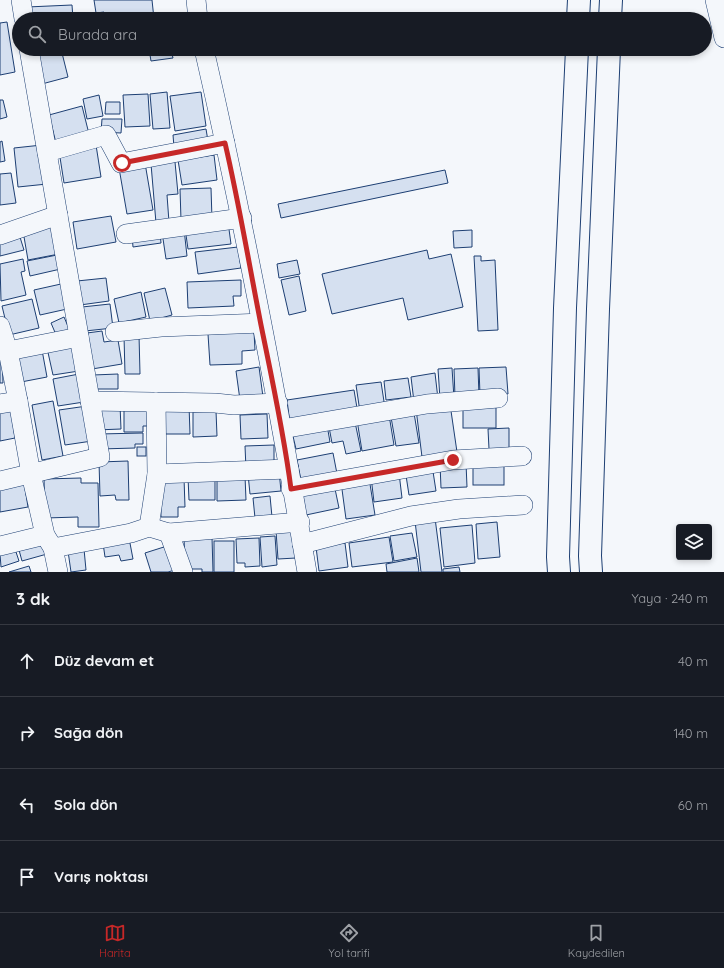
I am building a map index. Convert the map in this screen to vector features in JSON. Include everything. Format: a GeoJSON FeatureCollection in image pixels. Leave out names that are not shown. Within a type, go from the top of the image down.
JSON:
{"type":"FeatureCollection","features":[{"type":"Feature","properties":{"kind":"main road"},"geometry":{"type":"LineString","coordinates":[[578,12],[579,0]]}},
{"type":"Feature","properties":{"kind":"main road"},"geometry":{"type":"LineString","coordinates":[[610,12],[611,0]]}},
{"type":"Feature","properties":{"kind":"main road"},"geometry":{"type":"LineString","coordinates":[[559,572],[558,556],[565,316],[577,56]]}},
{"type":"Feature","properties":{"kind":"main road"},"geometry":{"type":"LineString","coordinates":[[592,572],[590,556],[598,309],[609,56]]}},
{"type":"Feature","properties":{"kind":"street"},"geometry":{"type":"LineString","coordinates":[[21,0],[23,12]]}},
{"type":"Feature","properties":{"kind":"street"},"geometry":{"type":"LineString","coordinates":[[196,0],[197,12]]}},
{"type":"Feature","properties":{"kind":"street"},"geometry":{"type":"LineString","coordinates":[[715,0],[724,38]]}},
{"type":"Feature","properties":{"kind":"street"},"geometry":{"type":"LineString","coordinates":[[0,481],[100,457],[30,56]]}},
{"type":"Feature","properties":{"kind":"street"},"geometry":{"type":"LineString","coordinates":[[206,56],[242,218],[261,324],[278,403],[291,489],[300,522],[307,572]]}},
{"type":"Feature","properties":{"kind":"street"},"geometry":{"type":"LineString","coordinates":[[47,152],[106,136],[122,163],[225,143]]}},
{"type":"Feature","properties":{"kind":"street"},"geometry":{"type":"LineString","coordinates":[[0,235],[58,215]]}},
{"type":"Feature","properties":{"kind":"street"},"geometry":{"type":"LineString","coordinates":[[126,234],[242,218]]}},
{"type":"Feature","properties":{"kind":"street"},"geometry":{"type":"LineString","coordinates":[[115,332],[160,327],[261,324]]}},
{"type":"Feature","properties":{"kind":"street"},"geometry":{"type":"LineString","coordinates":[[0,326],[8,351],[31,474],[58,572]]}},
{"type":"Feature","properties":{"kind":"street"},"geometry":{"type":"LineString","coordinates":[[8,351],[79,337]]}},
{"type":"Feature","properties":{"kind":"street"},"geometry":{"type":"LineString","coordinates":[[282,429],[427,404],[498,398]]}},
{"type":"Feature","properties":{"kind":"street"},"geometry":{"type":"LineString","coordinates":[[0,404],[18,401]]}},
{"type":"Feature","properties":{"kind":"street"},"geometry":{"type":"LineString","coordinates":[[90,401],[215,403],[234,405],[278,403]]}},
{"type":"Feature","properties":{"kind":"street"},"geometry":{"type":"LineString","coordinates":[[149,527],[157,474],[156,402]]}},
{"type":"Feature","properties":{"kind":"street"},"geometry":{"type":"LineString","coordinates":[[291,489],[453,460],[522,456]]}},
{"type":"Feature","properties":{"kind":"street"},"geometry":{"type":"LineString","coordinates":[[157,474],[289,469]]}},
{"type":"Feature","properties":{"kind":"street"},"geometry":{"type":"LineString","coordinates":[[302,544],[411,516],[459,509],[523,505]]}},
{"type":"Feature","properties":{"kind":"street"},"geometry":{"type":"LineString","coordinates":[[0,546],[132,533],[149,527],[169,533],[300,522]]}},
{"type":"Feature","properties":{"kind":"street"},"geometry":{"type":"LineString","coordinates":[[169,533],[183,572]]}},
{"type":"Feature","properties":{"kind":"building"},"geometry":{"type":"Polygon","coordinates":[[[94,0],[152,0],[153,12],[96,12],[94,0]]]}},
{"type":"Feature","properties":{"kind":"building"},"geometry":{"type":"Polygon","coordinates":[[[72,5],[72,12],[27,12],[27,7],[72,5]]]}},
{"type":"Feature","properties":{"kind":"building"},"geometry":{"type":"Polygon","coordinates":[[[7,22],[15,72],[0,75],[0,23],[7,22]]]}},
{"type":"Feature","properties":{"kind":"building"},"geometry":{"type":"Polygon","coordinates":[[[31,56],[63,56],[68,77],[38,85],[31,56]]]}},
{"type":"Feature","properties":{"kind":"building"},"geometry":{"type":"Polygon","coordinates":[[[150,56],[172,56],[173,58],[151,61],[150,56]]]}},
{"type":"Feature","properties":{"kind":"building"},"geometry":{"type":"Polygon","coordinates":[[[167,92],[170,128],[153,129],[150,94],[167,92]]]}},
{"type":"Feature","properties":{"kind":"building"},"geometry":{"type":"Polygon","coordinates":[[[201,92],[206,126],[175,131],[170,96],[201,92]]]}},
{"type":"Feature","properties":{"kind":"building"},"geometry":{"type":"Polygon","coordinates":[[[148,94],[150,126],[125,127],[123,95],[148,94]]]}},
{"type":"Feature","properties":{"kind":"building"},"geometry":{"type":"Polygon","coordinates":[[[99,95],[103,116],[87,119],[83,99],[99,95]]]}},
{"type":"Feature","properties":{"kind":"building"},"geometry":{"type":"Polygon","coordinates":[[[0,100],[3,100],[7,117],[0,119],[0,100]]]}},
{"type":"Feature","properties":{"kind":"building"},"geometry":{"type":"Polygon","coordinates":[[[106,102],[120,102],[120,114],[105,114],[106,102]]]}},
{"type":"Feature","properties":{"kind":"building"},"geometry":{"type":"Polygon","coordinates":[[[82,106],[90,138],[57,147],[49,115],[82,106]]]}},
{"type":"Feature","properties":{"kind":"building"},"geometry":{"type":"Polygon","coordinates":[[[102,119],[122,119],[121,133],[101,132],[102,119]]]}},
{"type":"Feature","properties":{"kind":"building"},"geometry":{"type":"Polygon","coordinates":[[[206,129],[208,141],[174,147],[173,135],[206,129]]]}},
{"type":"Feature","properties":{"kind":"building"},"geometry":{"type":"Polygon","coordinates":[[[2,141],[5,161],[0,162],[0,142],[2,141]]]}},
{"type":"Feature","properties":{"kind":"building"},"geometry":{"type":"Polygon","coordinates":[[[42,145],[47,184],[18,187],[14,148],[42,145]]]}},
{"type":"Feature","properties":{"kind":"building"},"geometry":{"type":"Polygon","coordinates":[[[96,145],[101,177],[64,183],[59,151],[96,145]]]}},
{"type":"Feature","properties":{"kind":"building"},"geometry":{"type":"Polygon","coordinates":[[[214,155],[217,180],[182,185],[178,160],[214,155]]]}},
{"type":"Feature","properties":{"kind":"building"},"geometry":{"type":"Polygon","coordinates":[[[175,162],[178,194],[167,195],[169,222],[156,223],[151,164],[175,162]]]}},
{"type":"Feature","properties":{"kind":"building"},"geometry":{"type":"Polygon","coordinates":[[[145,163],[153,210],[127,214],[119,168],[145,163]]]}},
{"type":"Feature","properties":{"kind":"building"},"geometry":{"type":"Polygon","coordinates":[[[445,170],[448,183],[281,218],[278,204],[445,170]]]}},
{"type":"Feature","properties":{"kind":"building"},"geometry":{"type":"Polygon","coordinates":[[[11,173],[16,203],[0,205],[0,174],[11,173]]]}},
{"type":"Feature","properties":{"kind":"building"},"geometry":{"type":"Polygon","coordinates":[[[211,188],[212,219],[181,220],[180,189],[211,188]]]}},
{"type":"Feature","properties":{"kind":"building"},"geometry":{"type":"Polygon","coordinates":[[[111,216],[116,242],[77,249],[73,222],[111,216]]]}},
{"type":"Feature","properties":{"kind":"building"},"geometry":{"type":"Polygon","coordinates":[[[228,222],[231,244],[188,249],[185,228],[228,222]]]}},
{"type":"Feature","properties":{"kind":"building"},"geometry":{"type":"Polygon","coordinates":[[[54,226],[59,254],[28,260],[23,231],[54,226]]]}},
{"type":"Feature","properties":{"kind":"building"},"geometry":{"type":"Polygon","coordinates":[[[184,229],[187,256],[166,259],[162,232],[184,229]]]}},
{"type":"Feature","properties":{"kind":"building"},"geometry":{"type":"Polygon","coordinates":[[[472,230],[472,247],[454,248],[453,231],[472,230]]]}},
{"type":"Feature","properties":{"kind":"building"},"geometry":{"type":"Polygon","coordinates":[[[160,232],[161,243],[133,247],[132,235],[160,232]]]}},
{"type":"Feature","properties":{"kind":"building"},"geometry":{"type":"Polygon","coordinates":[[[19,234],[24,250],[0,256],[0,238],[19,234]]]}},
{"type":"Feature","properties":{"kind":"building"},"geometry":{"type":"Polygon","coordinates":[[[238,247],[241,268],[198,274],[195,252],[238,247]]]}},
{"type":"Feature","properties":{"kind":"building"},"geometry":{"type":"Polygon","coordinates":[[[427,250],[429,259],[451,254],[463,307],[408,320],[403,298],[332,314],[322,274],[427,250]]]}},
{"type":"Feature","properties":{"kind":"building"},"geometry":{"type":"Polygon","coordinates":[[[62,254],[65,268],[30,276],[27,261],[62,254]]]}},
{"type":"Feature","properties":{"kind":"building"},"geometry":{"type":"Polygon","coordinates":[[[474,256],[481,256],[481,261],[495,260],[498,330],[478,331],[474,256]]]}},
{"type":"Feature","properties":{"kind":"building"},"geometry":{"type":"Polygon","coordinates":[[[23,259],[25,271],[21,272],[26,295],[1,301],[0,264],[23,259]]]}},
{"type":"Feature","properties":{"kind":"building"},"geometry":{"type":"Polygon","coordinates":[[[297,260],[300,274],[279,278],[277,264],[297,260]]]}},
{"type":"Feature","properties":{"kind":"building"},"geometry":{"type":"Polygon","coordinates":[[[299,276],[306,311],[289,315],[281,280],[299,276]]]}},
{"type":"Feature","properties":{"kind":"building"},"geometry":{"type":"Polygon","coordinates":[[[106,278],[109,301],[80,305],[77,281],[106,278]]]}},
{"type":"Feature","properties":{"kind":"building"},"geometry":{"type":"Polygon","coordinates":[[[241,280],[241,296],[233,296],[234,306],[188,308],[187,282],[241,280]]]}},
{"type":"Feature","properties":{"kind":"building"},"geometry":{"type":"Polygon","coordinates":[[[61,284],[67,309],[40,315],[34,290],[61,284]]]}},
{"type":"Feature","properties":{"kind":"building"},"geometry":{"type":"Polygon","coordinates":[[[165,288],[172,315],[150,321],[144,293],[165,288]]]}},
{"type":"Feature","properties":{"kind":"building"},"geometry":{"type":"Polygon","coordinates":[[[141,292],[146,317],[119,323],[114,299],[141,292]]]}},
{"type":"Feature","properties":{"kind":"building"},"geometry":{"type":"Polygon","coordinates":[[[32,299],[39,328],[9,335],[2,306],[32,299]]]}},
{"type":"Feature","properties":{"kind":"building"},"geometry":{"type":"Polygon","coordinates":[[[110,304],[113,328],[85,331],[82,307],[110,304]]]}},
{"type":"Feature","properties":{"kind":"building"},"geometry":{"type":"Polygon","coordinates":[[[64,317],[70,331],[57,337],[51,323],[64,317]]]}},
{"type":"Feature","properties":{"kind":"building"},"geometry":{"type":"Polygon","coordinates":[[[102,331],[104,342],[118,340],[122,364],[92,369],[87,333],[102,331]]]}},
{"type":"Feature","properties":{"kind":"building"},"geometry":{"type":"Polygon","coordinates":[[[254,332],[255,350],[242,351],[242,364],[210,365],[208,334],[254,332]]]}},
{"type":"Feature","properties":{"kind":"building"},"geometry":{"type":"Polygon","coordinates":[[[139,335],[140,374],[125,374],[124,336],[139,335]]]}},
{"type":"Feature","properties":{"kind":"building"},"geometry":{"type":"Polygon","coordinates":[[[74,343],[79,371],[53,375],[47,348],[74,343]]]}},
{"type":"Feature","properties":{"kind":"building"},"geometry":{"type":"Polygon","coordinates":[[[0,350],[2,350],[3,383],[0,383],[0,350]]]}},
{"type":"Feature","properties":{"kind":"building"},"geometry":{"type":"Polygon","coordinates":[[[42,350],[47,377],[21,382],[15,355],[42,350]]]}},
{"type":"Feature","properties":{"kind":"building"},"geometry":{"type":"Polygon","coordinates":[[[259,367],[263,397],[240,400],[236,371],[259,367]]]}},
{"type":"Feature","properties":{"kind":"building"},"geometry":{"type":"Polygon","coordinates":[[[506,367],[508,394],[480,395],[479,368],[506,367]]]}},
{"type":"Feature","properties":{"kind":"building"},"geometry":{"type":"Polygon","coordinates":[[[452,368],[454,398],[440,399],[438,369],[452,368]]]}},
{"type":"Feature","properties":{"kind":"building"},"geometry":{"type":"Polygon","coordinates":[[[478,368],[479,396],[455,397],[454,369],[478,368]]]}},
{"type":"Feature","properties":{"kind":"building"},"geometry":{"type":"Polygon","coordinates":[[[435,373],[438,399],[414,402],[411,377],[435,373]]]}},
{"type":"Feature","properties":{"kind":"building"},"geometry":{"type":"Polygon","coordinates":[[[79,374],[84,402],[58,406],[53,379],[79,374]]]}},
{"type":"Feature","properties":{"kind":"building"},"geometry":{"type":"Polygon","coordinates":[[[118,374],[118,389],[94,389],[93,375],[118,374]]]}},
{"type":"Feature","properties":{"kind":"building"},"geometry":{"type":"Polygon","coordinates":[[[408,378],[411,397],[386,400],[384,381],[408,378]]]}},
{"type":"Feature","properties":{"kind":"building"},"geometry":{"type":"Polygon","coordinates":[[[381,382],[385,408],[360,412],[356,385],[381,382]]]}},
{"type":"Feature","properties":{"kind":"building"},"geometry":{"type":"Polygon","coordinates":[[[354,390],[358,414],[290,424],[287,400],[354,390]]]}},
{"type":"Feature","properties":{"kind":"building"},"geometry":{"type":"Polygon","coordinates":[[[53,401],[63,456],[42,460],[32,405],[53,401]]]}},
{"type":"Feature","properties":{"kind":"building"},"geometry":{"type":"Polygon","coordinates":[[[463,402],[496,402],[496,428],[463,428],[463,402]]]}},
{"type":"Feature","properties":{"kind":"building"},"geometry":{"type":"Polygon","coordinates":[[[450,404],[457,452],[422,457],[416,409],[450,404]]]}},
{"type":"Feature","properties":{"kind":"building"},"geometry":{"type":"Polygon","coordinates":[[[120,405],[121,429],[96,430],[95,406],[120,405]]]}},
{"type":"Feature","properties":{"kind":"building"},"geometry":{"type":"Polygon","coordinates":[[[189,405],[190,434],[162,434],[161,406],[189,405]]]}},
{"type":"Feature","properties":{"kind":"building"},"geometry":{"type":"Polygon","coordinates":[[[87,406],[92,441],[65,445],[59,410],[87,406]]]}},
{"type":"Feature","properties":{"kind":"building"},"geometry":{"type":"Polygon","coordinates":[[[151,406],[152,426],[143,426],[143,432],[124,432],[124,407],[151,406]]]}},
{"type":"Feature","properties":{"kind":"building"},"geometry":{"type":"Polygon","coordinates":[[[11,409],[15,438],[0,441],[0,411],[11,409]]]}},
{"type":"Feature","properties":{"kind":"building"},"geometry":{"type":"Polygon","coordinates":[[[216,411],[217,436],[193,437],[193,412],[216,411]]]}},
{"type":"Feature","properties":{"kind":"building"},"geometry":{"type":"Polygon","coordinates":[[[414,413],[419,443],[396,446],[391,417],[414,413]]]}},
{"type":"Feature","properties":{"kind":"building"},"geometry":{"type":"Polygon","coordinates":[[[267,414],[268,438],[241,439],[240,415],[267,414]]]}},
{"type":"Feature","properties":{"kind":"building"},"geometry":{"type":"Polygon","coordinates":[[[389,415],[394,445],[362,451],[357,420],[389,415]]]}},
{"type":"Feature","properties":{"kind":"building"},"geometry":{"type":"Polygon","coordinates":[[[355,422],[361,451],[346,454],[343,441],[332,443],[329,427],[355,422]]]}},
{"type":"Feature","properties":{"kind":"building"},"geometry":{"type":"Polygon","coordinates":[[[327,425],[330,442],[296,449],[292,432],[327,425]]]}},
{"type":"Feature","properties":{"kind":"building"},"geometry":{"type":"Polygon","coordinates":[[[509,428],[509,448],[489,449],[488,429],[509,428]]]}},
{"type":"Feature","properties":{"kind":"building"},"geometry":{"type":"Polygon","coordinates":[[[143,433],[143,444],[135,444],[135,448],[100,449],[99,434],[143,433]]]}},
{"type":"Feature","properties":{"kind":"building"},"geometry":{"type":"Polygon","coordinates":[[[274,445],[274,467],[246,469],[245,446],[274,445]]]}},
{"type":"Feature","properties":{"kind":"building"},"geometry":{"type":"Polygon","coordinates":[[[137,447],[146,447],[146,456],[137,456],[137,447]]]}},
{"type":"Feature","properties":{"kind":"building"},"geometry":{"type":"Polygon","coordinates":[[[333,453],[338,479],[302,485],[297,460],[333,453]]]}},
{"type":"Feature","properties":{"kind":"building"},"geometry":{"type":"Polygon","coordinates":[[[128,461],[129,500],[116,500],[115,495],[100,496],[99,462],[128,461]]]}},
{"type":"Feature","properties":{"kind":"building"},"geometry":{"type":"Polygon","coordinates":[[[473,461],[504,461],[504,485],[473,485],[473,461]]]}},
{"type":"Feature","properties":{"kind":"building"},"geometry":{"type":"Polygon","coordinates":[[[466,463],[467,487],[441,488],[440,464],[466,463]]]}},
{"type":"Feature","properties":{"kind":"building"},"geometry":{"type":"Polygon","coordinates":[[[432,465],[436,491],[409,495],[405,469],[432,465]]]}},
{"type":"Feature","properties":{"kind":"building"},"geometry":{"type":"Polygon","coordinates":[[[279,471],[281,491],[250,494],[248,474],[279,471]]]}},
{"type":"Feature","properties":{"kind":"building"},"geometry":{"type":"Polygon","coordinates":[[[399,473],[402,498],[374,502],[371,477],[399,473]]]}},
{"type":"Feature","properties":{"kind":"building"},"geometry":{"type":"Polygon","coordinates":[[[215,476],[215,500],[189,500],[188,477],[215,476]]]}},
{"type":"Feature","properties":{"kind":"building"},"geometry":{"type":"Polygon","coordinates":[[[245,476],[246,500],[217,501],[217,477],[245,476]]]}},
{"type":"Feature","properties":{"kind":"building"},"geometry":{"type":"Polygon","coordinates":[[[81,478],[81,483],[98,483],[99,527],[78,527],[78,517],[45,518],[44,479],[81,478]]]}},
{"type":"Feature","properties":{"kind":"building"},"geometry":{"type":"Polygon","coordinates":[[[184,478],[185,507],[178,507],[178,517],[161,517],[160,479],[184,478]]]}},
{"type":"Feature","properties":{"kind":"building"},"geometry":{"type":"Polygon","coordinates":[[[369,478],[375,515],[346,519],[341,482],[369,478]]]}},
{"type":"Feature","properties":{"kind":"building"},"geometry":{"type":"Polygon","coordinates":[[[24,482],[28,507],[0,512],[0,486],[24,482]]]}},
{"type":"Feature","properties":{"kind":"building"},"geometry":{"type":"Polygon","coordinates":[[[334,484],[339,508],[306,515],[302,490],[334,484]]]}},
{"type":"Feature","properties":{"kind":"building"},"geometry":{"type":"Polygon","coordinates":[[[270,496],[272,517],[255,518],[253,498],[270,496]]]}},
{"type":"Feature","properties":{"kind":"building"},"geometry":{"type":"Polygon","coordinates":[[[435,518],[442,572],[421,572],[415,521],[435,518]]]}},
{"type":"Feature","properties":{"kind":"building"},"geometry":{"type":"Polygon","coordinates":[[[497,522],[500,557],[478,559],[476,524],[497,522]]]}},
{"type":"Feature","properties":{"kind":"building"},"geometry":{"type":"Polygon","coordinates":[[[472,525],[475,563],[444,567],[440,528],[472,525]]]}},
{"type":"Feature","properties":{"kind":"building"},"geometry":{"type":"Polygon","coordinates":[[[294,530],[296,558],[278,559],[276,531],[294,530]]]}},
{"type":"Feature","properties":{"kind":"building"},"geometry":{"type":"Polygon","coordinates":[[[412,533],[417,557],[394,561],[390,536],[412,533]]]}},
{"type":"Feature","properties":{"kind":"building"},"geometry":{"type":"Polygon","coordinates":[[[275,536],[277,565],[262,567],[260,537],[275,536]]]}},
{"type":"Feature","properties":{"kind":"building"},"geometry":{"type":"Polygon","coordinates":[[[184,537],[212,537],[213,572],[202,572],[202,569],[185,569],[184,537]]]}},
{"type":"Feature","properties":{"kind":"building"},"geometry":{"type":"Polygon","coordinates":[[[389,537],[393,562],[352,567],[349,543],[389,537]]]}},
{"type":"Feature","properties":{"kind":"building"},"geometry":{"type":"Polygon","coordinates":[[[129,538],[133,559],[121,561],[119,555],[105,557],[103,543],[129,538]]]}},
{"type":"Feature","properties":{"kind":"building"},"geometry":{"type":"Polygon","coordinates":[[[259,538],[260,566],[245,567],[245,563],[237,563],[236,539],[259,538]]]}},
{"type":"Feature","properties":{"kind":"building"},"geometry":{"type":"Polygon","coordinates":[[[214,541],[234,541],[234,572],[214,572],[214,541]]]}},
{"type":"Feature","properties":{"kind":"building"},"geometry":{"type":"Polygon","coordinates":[[[44,542],[47,554],[22,561],[19,550],[44,542]]]}},
{"type":"Feature","properties":{"kind":"building"},"geometry":{"type":"Polygon","coordinates":[[[345,543],[348,567],[319,571],[316,547],[345,543]]]}},
{"type":"Feature","properties":{"kind":"building"},"geometry":{"type":"Polygon","coordinates":[[[167,546],[175,570],[168,572],[151,572],[145,553],[167,546]]]}},
{"type":"Feature","properties":{"kind":"building"},"geometry":{"type":"Polygon","coordinates":[[[15,549],[19,561],[1,567],[0,554],[15,549]]]}},
{"type":"Feature","properties":{"kind":"building"},"geometry":{"type":"Polygon","coordinates":[[[84,549],[86,570],[71,572],[68,551],[84,549]]]}},
{"type":"Feature","properties":{"kind":"building"},"geometry":{"type":"Polygon","coordinates":[[[417,558],[419,572],[387,572],[386,564],[417,558]]]}},
{"type":"Feature","properties":{"kind":"building"},"geometry":{"type":"Polygon","coordinates":[[[29,566],[31,572],[9,572],[29,566]]]}},
{"type":"Feature","properties":{"kind":"building"},"geometry":{"type":"Polygon","coordinates":[[[459,567],[460,572],[443,572],[443,569],[459,567]]]}},
{"type":"Feature","properties":{"kind":"route"},"geometry":{"type":"LineString","coordinates":[[122,163],[225,143],[242,218],[261,324],[278,403],[291,489],[453,460]]}}]}
